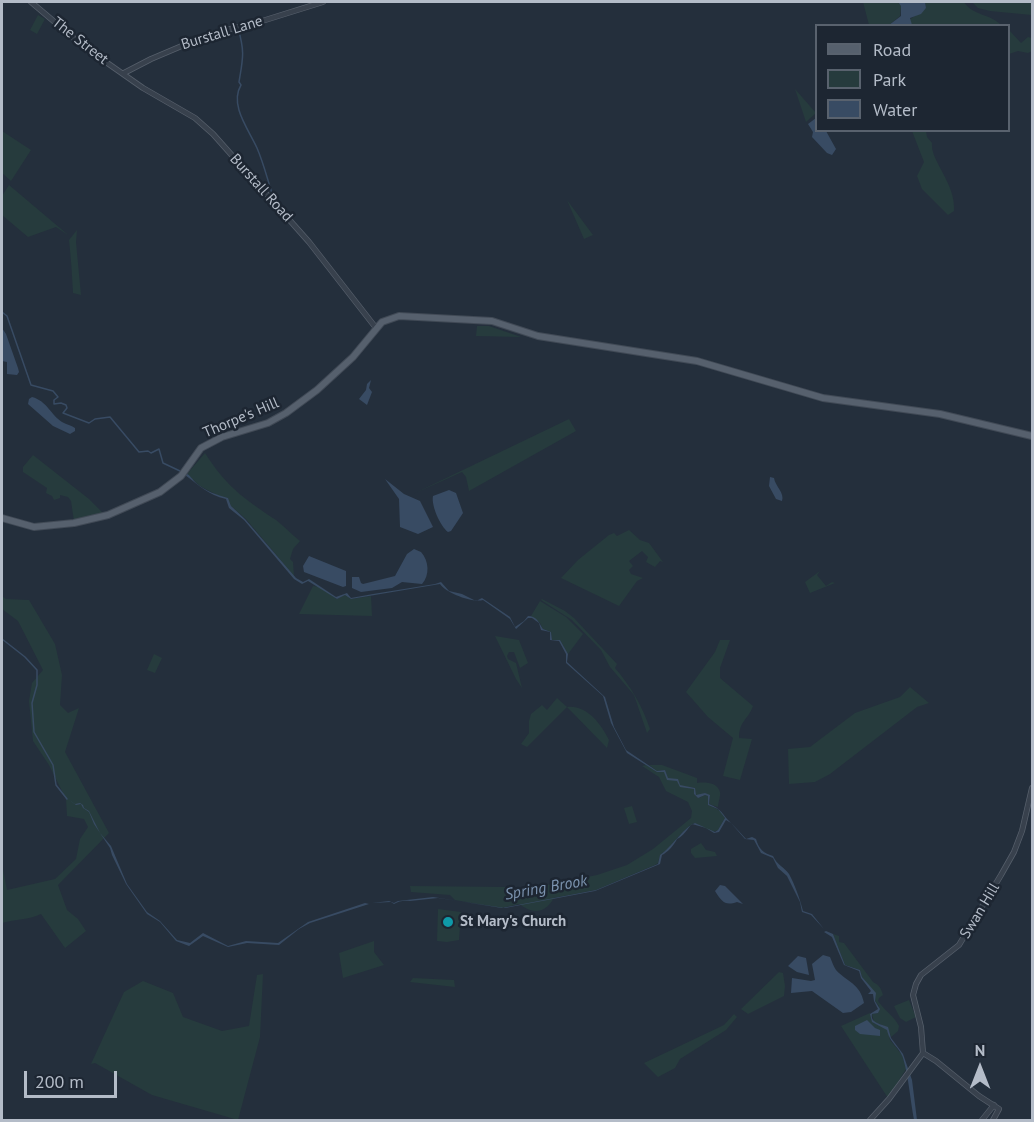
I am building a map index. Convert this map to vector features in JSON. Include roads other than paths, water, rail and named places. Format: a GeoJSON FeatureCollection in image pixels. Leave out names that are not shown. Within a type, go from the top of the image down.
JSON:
{"type":"FeatureCollection","features":[{"type":"Feature","properties":{"kind":"main road"},"geometry":{"type":"LineString","coordinates":[[376,328],[382,322],[393,318],[419,316],[492,321],[534,335],[680,358],[823,398],[925,411],[1032,436]]}},
{"type":"Feature","properties":{"kind":"main road","name":"Thorpe's Hill"},"geometry":{"type":"LineString","coordinates":[[2,518],[36,527],[83,521],[108,515],[163,491],[183,473],[196,454],[208,443],[268,423],[303,401],[353,357],[376,328]]}},
{"type":"Feature","properties":{"kind":"street","name":"The Street"},"geometry":{"type":"LineString","coordinates":[[31,2],[83,46],[124,73]]}},
{"type":"Feature","properties":{"kind":"street","name":"Burstall Lane"},"geometry":{"type":"LineString","coordinates":[[124,73],[151,58],[210,34],[260,22],[323,2]]}},
{"type":"Feature","properties":{"kind":"street","name":"Burstall Road"},"geometry":{"type":"LineString","coordinates":[[124,73],[143,88],[195,118],[213,134],[309,242],[376,328]]}},
{"type":"Feature","properties":{"kind":"street","name":"Swan Hill"},"geometry":{"type":"LineString","coordinates":[[923,1053],[921,1027],[913,995],[916,984],[921,975],[959,945],[1001,875],[1014,852],[1022,831],[1032,788]]}},
{"type":"Feature","properties":{"kind":"street"},"geometry":{"type":"LineString","coordinates":[[870,1120],[923,1053],[999,1109],[993,1120]]}},
{"type":"Feature","properties":{"kind":"street"},"geometry":{"type":"LineString","coordinates":[[982,1120],[994,1105]]}},
{"type":"Feature","properties":{"kind":"water"},"geometry":{"type":"Polygon","coordinates":[[[898,2],[925,2],[926,8],[921,14],[910,18],[912,24],[890,24],[901,16],[901,6],[898,2]]]}},
{"type":"Feature","properties":{"kind":"water"},"geometry":{"type":"Polygon","coordinates":[[[815,119],[815,132],[827,132],[836,149],[832,155],[827,153],[812,137],[813,132],[808,124],[815,119]]]}},
{"type":"Feature","properties":{"kind":"water"},"geometry":{"type":"Polygon","coordinates":[[[2,328],[18,368],[17,375],[7,374],[7,362],[2,361],[2,328]]]}},
{"type":"Feature","properties":{"kind":"water"},"geometry":{"type":"Polygon","coordinates":[[[371,380],[369,388],[372,392],[367,405],[359,399],[371,380]]]}},
{"type":"Feature","properties":{"kind":"water"},"geometry":{"type":"Polygon","coordinates":[[[32,397],[45,405],[62,422],[75,428],[75,431],[70,434],[53,426],[28,404],[32,397]]]}},
{"type":"Feature","properties":{"kind":"water"},"geometry":{"type":"Polygon","coordinates":[[[186,473],[203,488],[228,498],[231,506],[245,519],[296,578],[303,582],[309,579],[336,597],[347,593],[351,598],[441,582],[449,591],[474,600],[453,594],[443,587],[440,584],[351,599],[345,595],[337,599],[308,581],[302,584],[294,579],[244,520],[229,508],[226,499],[214,495],[204,489],[185,475],[186,473]]]}},
{"type":"Feature","properties":{"kind":"water"},"geometry":{"type":"Polygon","coordinates":[[[770,477],[774,478],[782,495],[782,501],[776,499],[769,486],[770,477]]]}},
{"type":"Feature","properties":{"kind":"water"},"geometry":{"type":"Polygon","coordinates":[[[385,479],[404,494],[420,501],[433,527],[418,534],[400,527],[399,499],[385,479]]]}},
{"type":"Feature","properties":{"kind":"water"},"geometry":{"type":"Polygon","coordinates":[[[449,490],[456,493],[463,513],[448,532],[439,520],[433,496],[449,490]]]}},
{"type":"Feature","properties":{"kind":"water"},"geometry":{"type":"Polygon","coordinates":[[[414,549],[421,552],[427,564],[426,576],[422,584],[402,582],[392,588],[361,592],[352,588],[352,577],[359,577],[363,584],[395,576],[407,554],[414,549]]]}},
{"type":"Feature","properties":{"kind":"water"},"geometry":{"type":"Polygon","coordinates":[[[309,556],[346,571],[346,586],[343,587],[304,572],[303,566],[309,556]]]}},
{"type":"Feature","properties":{"kind":"water"},"geometry":{"type":"Polygon","coordinates":[[[482,598],[510,617],[515,627],[528,616],[531,616],[539,622],[543,629],[551,632],[552,640],[560,640],[568,654],[567,662],[605,697],[614,727],[626,750],[657,771],[665,770],[668,778],[678,779],[680,785],[695,788],[696,795],[705,793],[710,795],[709,804],[718,809],[708,805],[708,796],[698,798],[694,794],[694,789],[680,787],[677,781],[667,780],[664,772],[657,772],[627,753],[611,723],[603,696],[566,663],[566,654],[559,641],[550,640],[550,632],[541,630],[539,623],[532,618],[528,618],[516,629],[510,619],[483,600],[477,600],[482,598]]]}},
{"type":"Feature","properties":{"kind":"water"},"geometry":{"type":"Polygon","coordinates":[[[68,799],[75,804],[80,803],[89,811],[100,833],[89,812],[83,808],[81,804],[76,805],[68,799]]]}},
{"type":"Feature","properties":{"kind":"water"},"geometry":{"type":"Polygon","coordinates":[[[718,809],[731,823],[726,820],[719,832],[714,833],[693,824],[695,823],[715,832],[725,818],[718,809]]]}},
{"type":"Feature","properties":{"kind":"water"},"geometry":{"type":"Polygon","coordinates":[[[731,823],[746,839],[752,837],[756,839],[762,850],[773,856],[789,874],[800,902],[787,876],[778,868],[773,858],[761,853],[754,840],[745,839],[731,823]]]}},
{"type":"Feature","properties":{"kind":"water"},"geometry":{"type":"Polygon","coordinates":[[[691,825],[662,855],[660,864],[595,891],[503,908],[596,890],[658,864],[660,855],[691,825]]]}},
{"type":"Feature","properties":{"kind":"water"},"geometry":{"type":"Polygon","coordinates":[[[100,833],[111,846],[127,884],[147,912],[160,921],[177,940],[190,943],[203,933],[228,946],[246,941],[278,943],[308,922],[365,903],[369,904],[310,923],[279,945],[247,943],[228,947],[203,936],[189,946],[176,941],[160,922],[147,914],[126,884],[100,833]]]}},
{"type":"Feature","properties":{"kind":"water"},"geometry":{"type":"Polygon","coordinates":[[[720,885],[725,886],[743,904],[737,902],[729,904],[722,900],[715,891],[720,885]]]}},
{"type":"Feature","properties":{"kind":"water"},"geometry":{"type":"Polygon","coordinates":[[[433,897],[458,901],[438,898],[402,901],[394,904],[391,902],[372,903],[389,901],[394,903],[398,901],[433,897]]]}},
{"type":"Feature","properties":{"kind":"water"},"geometry":{"type":"Polygon","coordinates":[[[800,902],[803,911],[812,914],[824,929],[811,915],[802,912],[800,902]]]}},
{"type":"Feature","properties":{"kind":"water"},"geometry":{"type":"Polygon","coordinates":[[[824,932],[833,934],[845,965],[860,970],[862,977],[876,993],[875,1001],[880,1009],[878,1013],[872,1014],[872,1017],[877,1023],[888,1027],[891,1038],[903,1054],[912,1080],[917,1120],[914,1120],[903,1058],[890,1039],[887,1030],[872,1022],[870,1014],[878,1009],[874,1001],[873,994],[868,994],[871,991],[861,978],[859,971],[844,965],[832,937],[824,932]]]}},
{"type":"Feature","properties":{"kind":"water"},"geometry":{"type":"Polygon","coordinates":[[[823,955],[830,957],[836,970],[856,987],[862,996],[864,1003],[851,1012],[843,1013],[812,991],[791,993],[792,978],[815,980],[812,964],[823,955]]]}},
{"type":"Feature","properties":{"kind":"water"},"geometry":{"type":"Polygon","coordinates":[[[798,956],[806,958],[809,975],[797,972],[788,966],[798,956]]]}},
{"type":"Feature","properties":{"kind":"water"},"geometry":{"type":"Polygon","coordinates":[[[867,1020],[880,1030],[880,1036],[860,1034],[855,1030],[855,1026],[867,1020]]]}},
{"type":"Feature","properties":{"kind":"waterway"},"geometry":{"type":"LineString","coordinates":[[238,28],[243,55],[239,82],[241,85],[237,101],[241,117],[254,141],[274,199]]}},
{"type":"Feature","properties":{"kind":"waterway"},"geometry":{"type":"LineString","coordinates":[[2,299],[2,310]]}},
{"type":"Feature","properties":{"kind":"waterway"},"geometry":{"type":"LineString","coordinates":[[2,312],[7,316],[31,385],[53,391],[58,397],[54,400],[54,404],[66,405],[67,408],[63,413],[89,423],[95,419],[110,417],[139,452],[151,453],[159,449],[163,463],[180,471]]}},
{"type":"Feature","properties":{"kind":"waterway","name":"Spring Brook"},"geometry":{"type":"LineString","coordinates":[[2,639],[37,670],[37,685],[32,703],[34,732],[53,765],[56,785],[67,799]]}},
{"type":"Feature","properties":{"kind":"place","name":"St Mary's Church"},"geometry":{"type":"Point","coordinates":[448,922]}}]}
